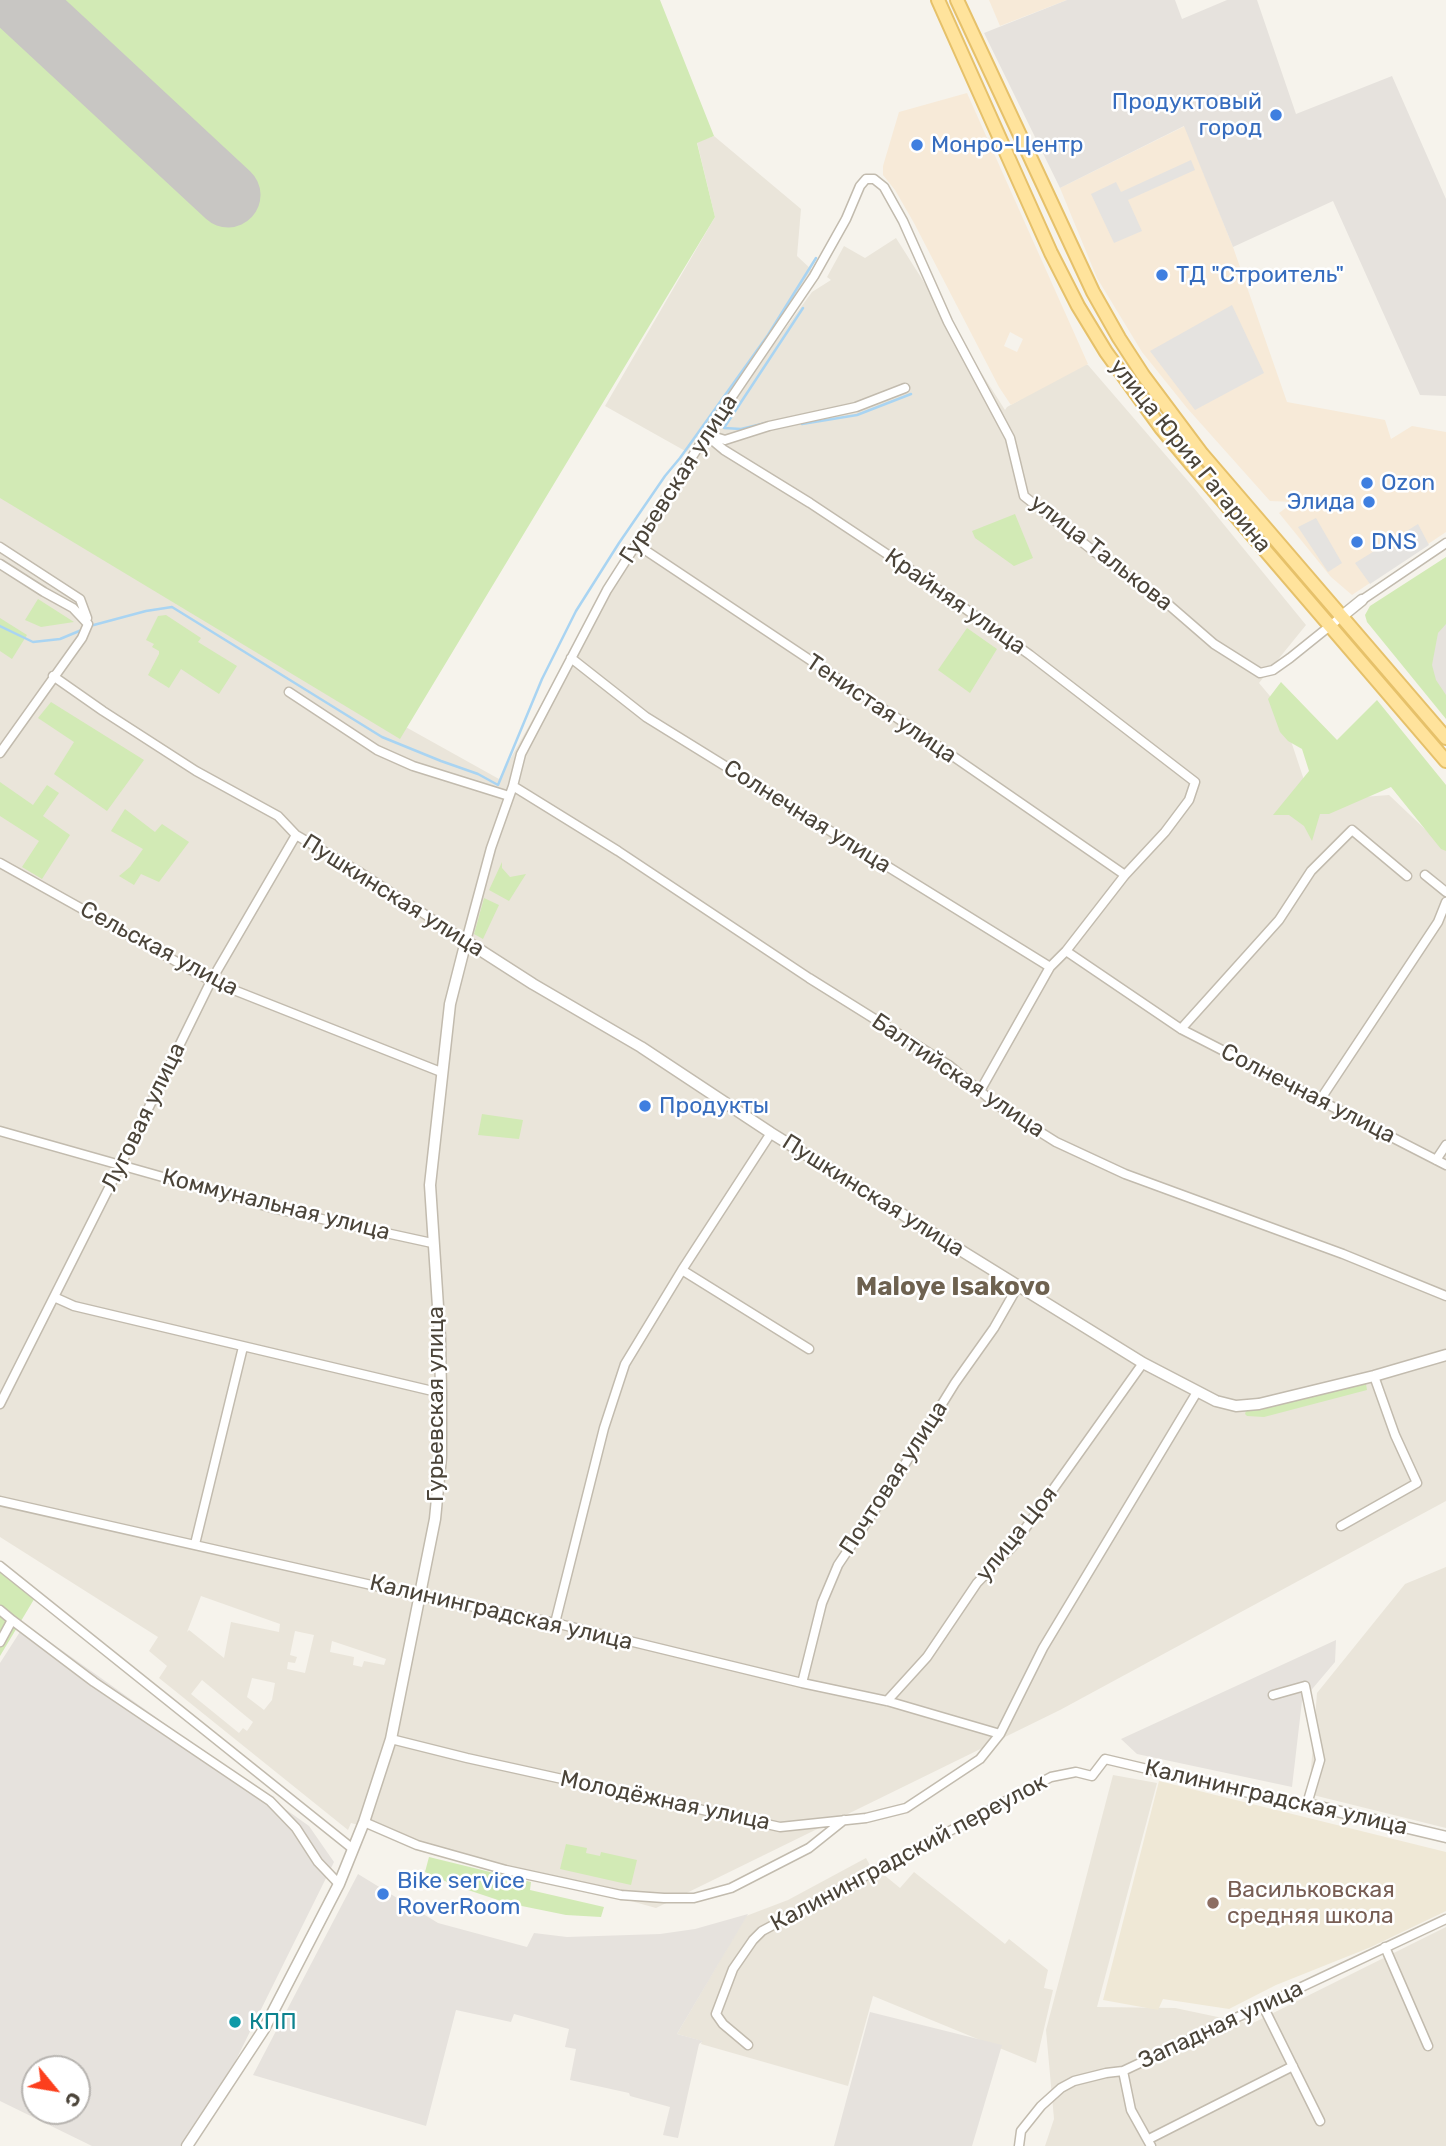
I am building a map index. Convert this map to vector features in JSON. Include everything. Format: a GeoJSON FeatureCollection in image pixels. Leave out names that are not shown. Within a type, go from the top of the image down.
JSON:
{"type":"FeatureCollection","features":[{"type":"Feature","properties":{"kind":"main road","name":"улица Юрия Гагарина"},"geometry":{"type":"LineString","coordinates":[[938,0],[1051,253],[1093,331],[1161,428],[1446,761]]}},
{"type":"Feature","properties":{"kind":"main road"},"geometry":{"type":"LineString","coordinates":[[957,0],[1088,281],[1119,338],[1159,398],[1202,454],[1446,738]]}},
{"type":"Feature","properties":{"kind":"street","name":"улица Талькова"},"geometry":{"type":"LineString","coordinates":[[860,186],[866,179],[874,178],[884,187],[903,221],[948,323],[1010,439],[1024,496],[1096,553],[1169,605],[1214,643],[1261,673],[1273,670],[1327,625],[1341,617]]}},
{"type":"Feature","properties":{"kind":"street","name":"Гурьевская улица"},"geometry":{"type":"LineString","coordinates":[[187,2146],[264,2029],[339,1884],[364,1822],[391,1739],[435,1520],[441,1457],[440,1337],[430,1185],[441,1072],[450,1004],[491,848],[521,754],[607,590],[706,435],[814,275],[846,219],[860,186]]}},
{"type":"Feature","properties":{"kind":"street"},"geometry":{"type":"LineString","coordinates":[[706,435],[725,440],[769,426],[856,407],[905,388]]}},
{"type":"Feature","properties":{"kind":"street","name":"Крайняя улица"},"geometry":{"type":"LineString","coordinates":[[706,435],[724,450],[914,572],[1030,655],[1195,782],[1189,800],[1165,832],[1125,875]]}},
{"type":"Feature","properties":{"kind":"street"},"geometry":{"type":"LineString","coordinates":[[1341,617],[1446,543]]}},
{"type":"Feature","properties":{"kind":"street","name":"Тенистая улица"},"geometry":{"type":"LineString","coordinates":[[636,544],[915,730],[1125,875]]}},
{"type":"Feature","properties":{"kind":"street"},"geometry":{"type":"LineString","coordinates":[[0,547],[80,599],[88,622],[82,638],[0,753]]}},
{"type":"Feature","properties":{"kind":"street"},"geometry":{"type":"LineString","coordinates":[[0,564],[73,608],[88,622]]}},
{"type":"Feature","properties":{"kind":"street","name":"Солнечная улица"},"geometry":{"type":"LineString","coordinates":[[571,658],[646,717],[1050,967]]}},
{"type":"Feature","properties":{"kind":"street","name":"Пушкинская улица"},"geometry":{"type":"LineString","coordinates":[[53,676],[196,771],[278,816],[296,835],[361,873],[533,984],[641,1047],[771,1133],[1143,1363],[1197,1392],[1236,1406],[1259,1404],[1446,1355]]}},
{"type":"Feature","properties":{"kind":"street"},"geometry":{"type":"LineString","coordinates":[[289,692],[377,750],[413,766],[509,796]]}},
{"type":"Feature","properties":{"kind":"street","name":"Балтийская улица"},"geometry":{"type":"LineString","coordinates":[[513,783],[809,978],[950,1066],[997,1105],[1056,1142],[1125,1174],[1343,1254],[1446,1296]]}},
{"type":"Feature","properties":{"kind":"street"},"geometry":{"type":"LineString","coordinates":[[1181,1029],[1279,920],[1311,871],[1352,830],[1407,876]]}},
{"type":"Feature","properties":{"kind":"street","name":"Луговая улица"},"geometry":{"type":"LineString","coordinates":[[0,1404],[211,981],[296,835]]}},
{"type":"Feature","properties":{"kind":"street","name":"Сельская улица"},"geometry":{"type":"LineString","coordinates":[[0,863],[211,981],[441,1072]]}},
{"type":"Feature","properties":{"kind":"street"},"geometry":{"type":"LineString","coordinates":[[980,1091],[1050,967],[1066,951],[1125,875]]}},
{"type":"Feature","properties":{"kind":"street"},"geometry":{"type":"LineString","coordinates":[[1425,875],[1446,892]]}},
{"type":"Feature","properties":{"kind":"street"},"geometry":{"type":"LineString","coordinates":[[1320,1100],[1438,922],[1446,902]]}},
{"type":"Feature","properties":{"kind":"street"},"geometry":{"type":"LineString","coordinates":[[1438,922],[1446,928]]}},
{"type":"Feature","properties":{"kind":"street","name":"Солнечная улица"},"geometry":{"type":"LineString","coordinates":[[1066,951],[1181,1029],[1446,1165]]}},
{"type":"Feature","properties":{"kind":"street","name":"Коммунальная улица"},"geometry":{"type":"LineString","coordinates":[[0,1131],[276,1209],[432,1242]]}},
{"type":"Feature","properties":{"kind":"street"},"geometry":{"type":"LineString","coordinates":[[555,1623],[604,1428],[625,1364],[771,1133]]}},
{"type":"Feature","properties":{"kind":"street"},"geometry":{"type":"LineString","coordinates":[[1436,1160],[1446,1144]]}},
{"type":"Feature","properties":{"kind":"street"},"geometry":{"type":"LineString","coordinates":[[682,1270],[808,1349]]}},
{"type":"Feature","properties":{"kind":"street","name":"Почтовая улица"},"geometry":{"type":"LineString","coordinates":[[802,1683],[822,1602],[838,1565],[1018,1286]]}},
{"type":"Feature","properties":{"kind":"street"},"geometry":{"type":"LineString","coordinates":[[54,1297],[74,1306],[441,1394]]}},
{"type":"Feature","properties":{"kind":"street"},"geometry":{"type":"LineString","coordinates":[[195,1544],[243,1347]]}},
{"type":"Feature","properties":{"kind":"street","name":"улица Цоя"},"geometry":{"type":"LineString","coordinates":[[887,1701],[927,1657],[977,1583],[1012,1547],[1143,1363]]}},
{"type":"Feature","properties":{"kind":"street"},"geometry":{"type":"LineString","coordinates":[[1341,1526],[1417,1483],[1395,1435],[1374,1376]]}},
{"type":"Feature","properties":{"kind":"street","name":"Молодёжная улица"},"geometry":{"type":"LineString","coordinates":[[391,1739],[780,1826],[866,1818],[906,1808],[980,1759],[1000,1734],[1043,1648],[1197,1392]]}},
{"type":"Feature","properties":{"kind":"street","name":"Калининградская улица"},"geometry":{"type":"LineString","coordinates":[[0,1501],[420,1596],[555,1623],[887,1701],[1000,1734]]}},
{"type":"Feature","properties":{"kind":"street"},"geometry":{"type":"LineString","coordinates":[[0,1566],[353,1849]]}},
{"type":"Feature","properties":{"kind":"street"},"geometry":{"type":"LineString","coordinates":[[0,1610],[93,1682],[270,1801],[296,1828],[318,1862],[339,1884]]}},
{"type":"Feature","properties":{"kind":"street"},"geometry":{"type":"LineString","coordinates":[[0,1642],[12,1620]]}},
{"type":"Feature","properties":{"kind":"street"},"geometry":{"type":"LineString","coordinates":[[1273,1695],[1305,1686],[1320,1760],[1307,1804]]}},
{"type":"Feature","properties":{"kind":"street","name":"Калининградская улица"},"geometry":{"type":"LineString","coordinates":[[1105,1759],[1446,1837]]}},
{"type":"Feature","properties":{"kind":"street","name":"Калининградский переулок"},"geometry":{"type":"LineString","coordinates":[[748,2045],[723,2024],[716,2014],[733,1969],[762,1931],[1051,1777],[1076,1772],[1093,1776],[1105,1759]]}},
{"type":"Feature","properties":{"kind":"street"},"geometry":{"type":"LineString","coordinates":[[364,1822],[417,1845],[506,1870],[621,1895],[694,1898],[731,1888],[809,1848],[844,1820]]}},
{"type":"Feature","properties":{"kind":"street","name":"Западная улица"},"geometry":{"type":"LineString","coordinates":[[1019,2146],[1021,2131],[1041,2106],[1061,2088],[1074,2081],[1123,2071],[1446,1919]]}},
{"type":"Feature","properties":{"kind":"street"},"geometry":{"type":"LineString","coordinates":[[1385,1947],[1428,2046]]}},
{"type":"Feature","properties":{"kind":"street"},"geometry":{"type":"LineString","coordinates":[[1263,2006],[1320,2120]]}},
{"type":"Feature","properties":{"kind":"street"},"geometry":{"type":"LineString","coordinates":[[1123,2071],[1131,2110],[1150,2142],[1293,2066]]}},
{"type":"Feature","properties":{"kind":"shaded area"},"geometry":{"type":"Polygon","coordinates":[[[989,0],[1067,0],[1000,26],[989,0]]]}},
{"type":"Feature","properties":{"kind":"shaded area"},"geometry":{"type":"Polygon","coordinates":[[[1067,0],[1175,0],[1182,19],[1227,0],[1257,0],[1296,114],[1392,76],[1446,199],[1446,396],[1420,395],[1333,201],[1233,247],[1184,126],[1060,188],[984,33],[1067,0]]]}},
{"type":"Feature","properties":{"kind":"shaded area"},"geometry":{"type":"Polygon","coordinates":[[[967,93],[1088,364],[1011,405],[999,387],[914,223],[883,175],[883,166],[899,112],[967,93]],[[1010,332],[1004,346],[1017,352],[1023,339],[1010,332]]]}},
{"type":"Feature","properties":{"kind":"shaded area"},"geometry":{"type":"Polygon","coordinates":[[[1185,126],[1233,247],[1287,402],[1385,420],[1391,439],[1412,426],[1446,432],[1446,532],[1352,595],[1331,577],[1279,513],[1294,502],[1270,501],[1187,408],[1142,352],[1097,278],[1060,188],[1185,126]]]}},
{"type":"Feature","properties":{"kind":"shaded area"},"geometry":{"type":"Polygon","coordinates":[[[714,136],[801,209],[797,256],[813,271],[687,452],[605,406],[715,217],[697,142],[714,136]]]}},
{"type":"Feature","properties":{"kind":"shaded area"},"geometry":{"type":"Polygon","coordinates":[[[1191,160],[1195,170],[1128,200],[1142,231],[1114,243],[1091,194],[1116,182],[1121,192],[1191,160]]]}},
{"type":"Feature","properties":{"kind":"shaded area"},"geometry":{"type":"Polygon","coordinates":[[[896,238],[1005,410],[1072,359],[1088,365],[1194,488],[1306,625],[1259,683],[1280,708],[1311,801],[1389,795],[1446,849],[1446,1501],[1060,1710],[656,1908],[351,1823],[348,1830],[159,1678],[167,1666],[149,1651],[158,1637],[0,1537],[0,497],[176,599],[499,779],[642,525],[812,292],[831,280],[827,277],[844,246],[865,258],[896,238]],[[201,1596],[187,1632],[189,1630],[224,1658],[231,1622],[279,1632],[280,1624],[201,1596]],[[295,1631],[290,1655],[297,1657],[295,1663],[288,1662],[287,1669],[305,1673],[314,1635],[295,1631]],[[332,1641],[330,1652],[354,1657],[353,1665],[362,1667],[364,1661],[384,1665],[386,1659],[332,1641]],[[252,1678],[247,1697],[264,1710],[272,1700],[275,1683],[252,1678]],[[202,1680],[191,1694],[239,1733],[243,1728],[247,1731],[253,1722],[202,1680]]]}},
{"type":"Feature","properties":{"kind":"shaded area"},"geometry":{"type":"Polygon","coordinates":[[[1232,305],[1264,373],[1195,410],[1150,351],[1232,305]]]}},
{"type":"Feature","properties":{"kind":"shaded area"},"geometry":{"type":"Polygon","coordinates":[[[1316,518],[1342,563],[1328,572],[1298,527],[1316,518]]]}},
{"type":"Feature","properties":{"kind":"shaded area"},"geometry":{"type":"Polygon","coordinates":[[[1418,524],[1429,545],[1370,584],[1355,563],[1418,524]]]}},
{"type":"Feature","properties":{"kind":"shaded area"},"geometry":{"type":"Polygon","coordinates":[[[1446,573],[1446,696],[1378,617],[1446,573]]]}},
{"type":"Feature","properties":{"kind":"shaded area"},"geometry":{"type":"Polygon","coordinates":[[[1446,1567],[1446,1828],[1309,1794],[1317,1693],[1405,1584],[1446,1567]]]}},
{"type":"Feature","properties":{"kind":"shaded area"},"geometry":{"type":"Polygon","coordinates":[[[25,1624],[309,1826],[334,1862],[230,2072],[180,2146],[92,2146],[49,2125],[91,2125],[91,2055],[21,2055],[21,2111],[0,2101],[0,1663],[25,1624]]]}},
{"type":"Feature","properties":{"kind":"shaded area"},"geometry":{"type":"Polygon","coordinates":[[[1336,1640],[1335,1662],[1302,1701],[1292,1787],[1137,1754],[1121,1739],[1336,1640]]]}},
{"type":"Feature","properties":{"kind":"shaded area"},"geometry":{"type":"Polygon","coordinates":[[[1113,1775],[1157,1783],[1097,2007],[1175,2008],[1251,2024],[1446,1927],[1446,2146],[1045,2146],[1054,2119],[1046,2030],[1113,1775]]]}},
{"type":"Feature","properties":{"kind":"shaded area","name":"Васильковская средняя школа"},"geometry":{"type":"Polygon","coordinates":[[[1159,1781],[1446,1852],[1446,1911],[1371,1947],[1276,1985],[1229,2009],[1163,1999],[1158,2010],[1103,2000],[1159,1781]]]}},
{"type":"Feature","properties":{"kind":"shaded area"},"geometry":{"type":"Polygon","coordinates":[[[866,1858],[876,1877],[883,1874],[900,1888],[914,1872],[1005,1944],[1009,1939],[1048,1970],[1044,1988],[1053,1990],[1036,2063],[873,1996],[848,2086],[701,2044],[702,2041],[677,2034],[746,1916],[788,1900],[866,1858]]]}},
{"type":"Feature","properties":{"kind":"shaded area"},"geometry":{"type":"Polygon","coordinates":[[[358,1874],[438,1923],[527,1947],[534,1933],[567,1937],[660,1934],[695,1929],[748,1914],[677,2034],[703,2041],[699,2044],[678,2138],[663,2135],[670,2107],[630,2096],[629,2093],[570,2080],[576,2049],[565,2047],[569,2029],[514,2014],[511,2022],[456,2010],[426,2126],[253,2075],[358,1874]]]}},
{"type":"Feature","properties":{"kind":"shaded area"},"geometry":{"type":"Polygon","coordinates":[[[870,2012],[1002,2045],[972,2146],[834,2146],[870,2012]]]}},
{"type":"Feature","properties":{"kind":"green space"},"geometry":{"type":"Polygon","coordinates":[[[0,0],[7,0],[224,204],[236,191],[31,0],[660,0],[714,136],[697,143],[715,217],[400,739],[0,498],[0,0]]]}},
{"type":"Feature","properties":{"kind":"green space"},"geometry":{"type":"Polygon","coordinates":[[[1015,514],[1033,558],[1014,566],[975,538],[972,531],[1015,514]]]}},
{"type":"Feature","properties":{"kind":"green space"},"geometry":{"type":"Polygon","coordinates":[[[1446,557],[1446,624],[1438,633],[1432,665],[1436,680],[1446,695],[1446,719],[1367,622],[1365,615],[1370,606],[1446,557]]]}},
{"type":"Feature","properties":{"kind":"green space"},"geometry":{"type":"Polygon","coordinates":[[[38,599],[74,622],[41,627],[25,620],[38,599]]]}},
{"type":"Feature","properties":{"kind":"green space"},"geometry":{"type":"Polygon","coordinates":[[[166,615],[201,638],[198,642],[237,666],[219,694],[181,669],[169,688],[148,675],[159,651],[152,647],[154,644],[146,640],[158,616],[166,615]]]}},
{"type":"Feature","properties":{"kind":"green space"},"geometry":{"type":"Polygon","coordinates":[[[0,618],[27,635],[12,659],[0,651],[0,618]]]}},
{"type":"Feature","properties":{"kind":"green space"},"geometry":{"type":"Polygon","coordinates":[[[967,628],[997,649],[970,693],[938,670],[967,628]]]}},
{"type":"Feature","properties":{"kind":"green space"},"geometry":{"type":"Polygon","coordinates":[[[1281,682],[1337,740],[1377,700],[1446,785],[1446,851],[1441,849],[1391,787],[1329,814],[1320,814],[1312,841],[1304,826],[1289,815],[1273,815],[1309,771],[1302,749],[1288,741],[1280,732],[1268,699],[1281,682]]]}},
{"type":"Feature","properties":{"kind":"green space"},"geometry":{"type":"Polygon","coordinates":[[[51,702],[144,760],[107,811],[54,774],[74,742],[38,718],[51,702]]]}},
{"type":"Feature","properties":{"kind":"green space"},"geometry":{"type":"Polygon","coordinates":[[[0,782],[33,805],[47,785],[59,793],[43,816],[70,835],[42,879],[22,867],[39,841],[0,816],[0,782]]]}},
{"type":"Feature","properties":{"kind":"green space"},"geometry":{"type":"Polygon","coordinates":[[[125,809],[155,832],[162,824],[189,842],[159,882],[141,874],[134,885],[119,876],[130,867],[143,849],[111,831],[125,809]]]}},
{"type":"Feature","properties":{"kind":"green space"},"geometry":{"type":"Polygon","coordinates":[[[502,862],[502,868],[510,877],[526,874],[509,901],[489,890],[502,862]]]}},
{"type":"Feature","properties":{"kind":"green space"},"geometry":{"type":"Polygon","coordinates":[[[484,898],[499,905],[483,939],[474,934],[484,898]]]}},
{"type":"Feature","properties":{"kind":"green space"},"geometry":{"type":"Polygon","coordinates":[[[482,1114],[523,1120],[519,1139],[478,1135],[482,1114]]]}},
{"type":"Feature","properties":{"kind":"green space"},"geometry":{"type":"Polygon","coordinates":[[[1366,1384],[1367,1390],[1264,1417],[1245,1414],[1246,1411],[1366,1384]]]}},
{"type":"Feature","properties":{"kind":"green space"},"geometry":{"type":"Polygon","coordinates":[[[0,1566],[36,1596],[0,1656],[0,1566]]]}},
{"type":"Feature","properties":{"kind":"green space"},"geometry":{"type":"Polygon","coordinates":[[[566,1844],[587,1848],[586,1853],[600,1856],[601,1852],[637,1860],[631,1885],[560,1869],[566,1844]]]}},
{"type":"Feature","properties":{"kind":"green space"},"geometry":{"type":"Polygon","coordinates":[[[429,1857],[531,1882],[530,1890],[604,1907],[601,1917],[566,1915],[507,1903],[456,1886],[425,1872],[429,1857]]]}},
{"type":"Feature","properties":{"kind":"waterway"},"geometry":{"type":"LineString","coordinates":[[90,626],[172,607],[382,737],[478,774],[498,785],[542,679],[576,611],[665,476],[768,335],[816,258]]}},
{"type":"Feature","properties":{"kind":"waterway"},"geometry":{"type":"LineString","coordinates":[[766,423],[741,429],[724,428],[803,308]]}},
{"type":"Feature","properties":{"kind":"waterway"},"geometry":{"type":"LineString","coordinates":[[802,424],[857,415],[911,394]]}},
{"type":"Feature","properties":{"kind":"waterway"},"geometry":{"type":"LineString","coordinates":[[0,626],[33,642],[60,639],[84,629]]}},
{"type":"Feature","properties":{"kind":"runway"},"geometry":{"type":"LineString","coordinates":[[18,0],[228,195]]}},
{"type":"Feature","properties":{"kind":"place","name":"Продуктовый город"},"geometry":{"type":"Point","coordinates":[1276,115]}},
{"type":"Feature","properties":{"kind":"place","name":"Монро-Центр"},"geometry":{"type":"Point","coordinates":[917,145]}},
{"type":"Feature","properties":{"kind":"place","name":"ТД \"Строитель\""},"geometry":{"type":"Point","coordinates":[1162,275]}},
{"type":"Feature","properties":{"kind":"place","name":"Ozon"},"geometry":{"type":"Point","coordinates":[1367,483]}},
{"type":"Feature","properties":{"kind":"place","name":"Элида"},"geometry":{"type":"Point","coordinates":[1369,502]}},
{"type":"Feature","properties":{"kind":"place","name":"DNS"},"geometry":{"type":"Point","coordinates":[1357,542]}},
{"type":"Feature","properties":{"kind":"place","name":"Продукты"},"geometry":{"type":"Point","coordinates":[645,1106]}},
{"type":"Feature","properties":{"kind":"place","name":"Bike service RoverRoom"},"geometry":{"type":"Point","coordinates":[383,1894]}},
{"type":"Feature","properties":{"kind":"place","name":"Васильковская средняя школа"},"geometry":{"type":"Point","coordinates":[1213,1903]}},
{"type":"Feature","properties":{"kind":"place","name":"КПП"},"geometry":{"type":"Point","coordinates":[235,2022]}},
{"type":"Feature","properties":{"kind":"district","name":"Maloye Isakovo"},"geometry":{"type":"Point","coordinates":[953,1287]}}]}
